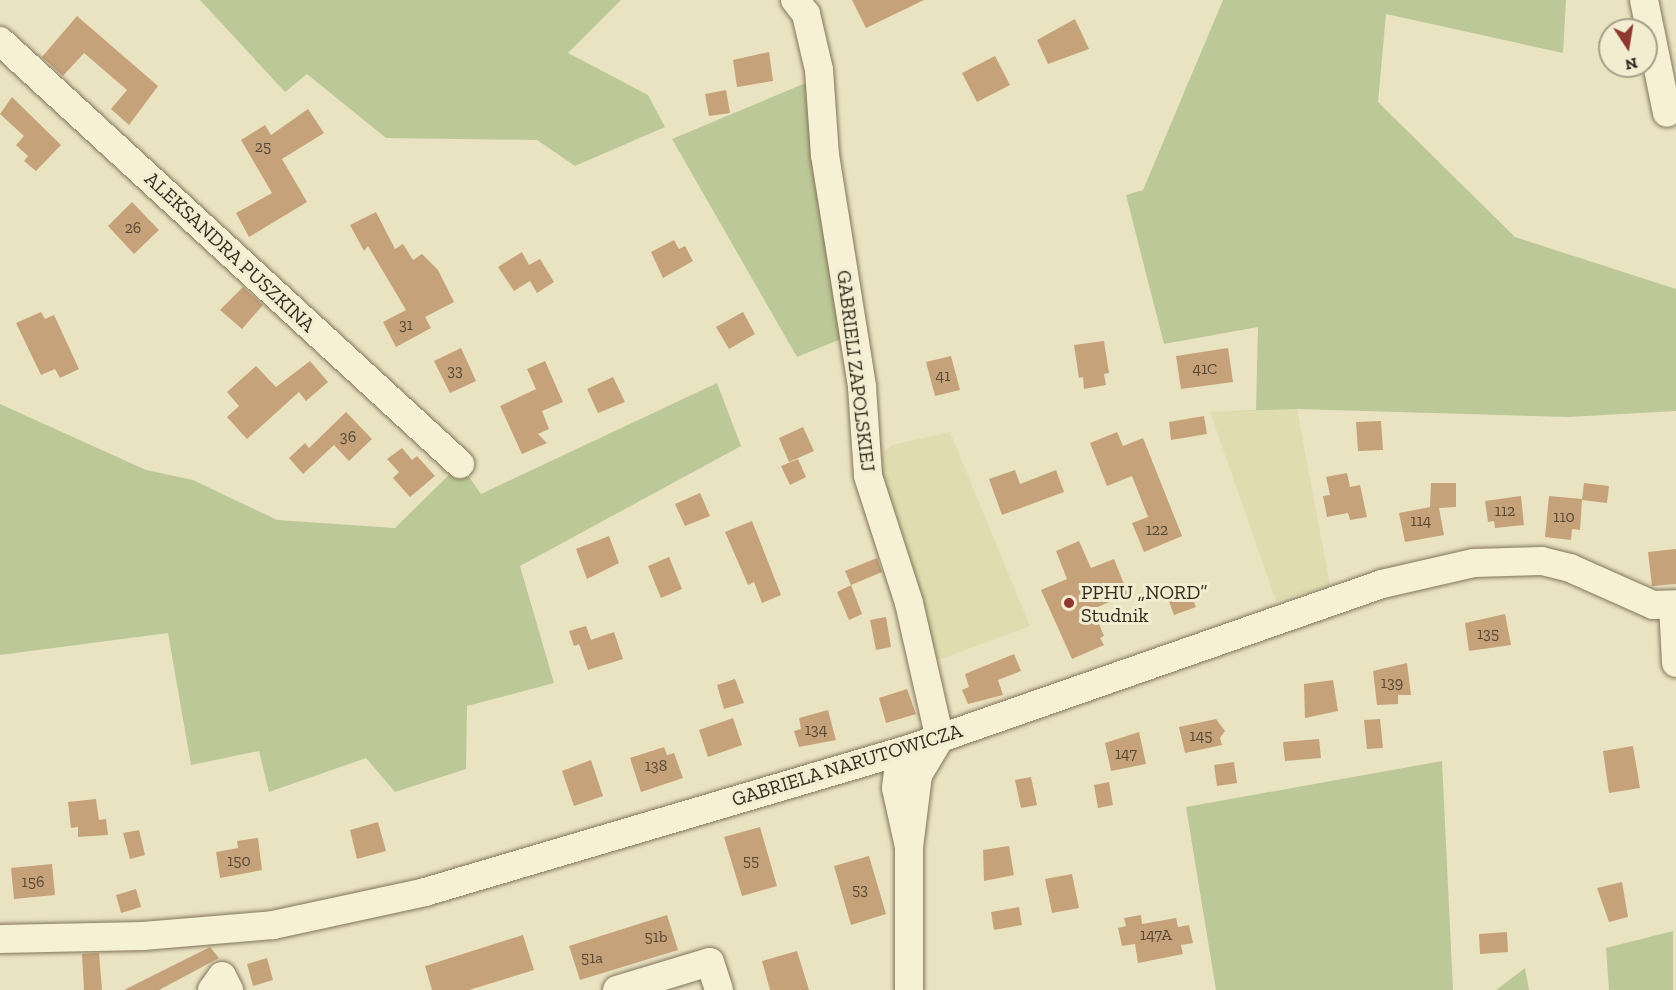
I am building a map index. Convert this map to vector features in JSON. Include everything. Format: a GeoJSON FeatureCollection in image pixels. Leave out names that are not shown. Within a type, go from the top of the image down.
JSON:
{"type":"FeatureCollection","features":[{"type":"Feature","properties":{"kind":"street","name":"GABRIELI ZAPOLSKIEJ"},"geometry":{"type":"LineString","coordinates":[[795,0],[806,14],[819,70],[825,155],[862,387],[868,476],[909,603],[939,740]]}},
{"type":"Feature","properties":{"kind":"street"},"geometry":{"type":"LineString","coordinates":[[1644,0],[1667,113]]}},
{"type":"Feature","properties":{"kind":"street","name":"ALEKSANDRA PUSZKINA"},"geometry":{"type":"LineString","coordinates":[[0,41],[460,464]]}},
{"type":"Feature","properties":{"kind":"street","name":"GABRIELA NARUTOWICZA"},"geometry":{"type":"LineString","coordinates":[[0,939],[216,932],[327,915],[425,892],[866,761],[908,771],[939,740],[1382,584],[1474,563],[1542,561],[1570,568],[1653,605],[1675,604]]}},
{"type":"Feature","properties":{"kind":"street"},"geometry":{"type":"LineString","coordinates":[[1675,604],[1676,663]]}},
{"type":"Feature","properties":{"kind":"street"},"geometry":{"type":"LineString","coordinates":[[908,771],[909,990]]}},
{"type":"Feature","properties":{"kind":"street"},"geometry":{"type":"LineString","coordinates":[[617,990],[710,962],[719,990]]}},
{"type":"Feature","properties":{"kind":"street"},"geometry":{"type":"LineString","coordinates":[[212,990],[222,976],[229,990]]}},
{"type":"Feature","properties":{"kind":"shaded area"},"geometry":{"type":"Polygon","coordinates":[[[1297,409],[1330,585],[1276,601],[1210,412],[1297,409]]]}},
{"type":"Feature","properties":{"kind":"shaded area"},"geometry":{"type":"Polygon","coordinates":[[[950,432],[1030,626],[936,661],[876,460],[892,445],[950,432]]]}},
{"type":"Feature","properties":{"kind":"green space"},"geometry":{"type":"Polygon","coordinates":[[[200,0],[621,0],[568,53],[648,95],[665,127],[575,166],[537,140],[386,138],[307,74],[285,92],[200,0]]]}},
{"type":"Feature","properties":{"kind":"green space"},"geometry":{"type":"Polygon","coordinates":[[[1223,0],[1566,0],[1563,53],[1386,14],[1378,102],[1515,237],[1676,289],[1676,411],[1568,417],[1297,409],[1210,412],[1256,410],[1258,327],[1164,344],[1126,195],[1143,190],[1223,0]]]}},
{"type":"Feature","properties":{"kind":"green space"},"geometry":{"type":"Polygon","coordinates":[[[808,82],[841,339],[797,357],[672,139],[808,82]]]}},
{"type":"Feature","properties":{"kind":"green space"},"geometry":{"type":"Polygon","coordinates":[[[717,383],[741,446],[520,566],[554,683],[467,706],[466,769],[395,792],[366,758],[269,792],[259,751],[191,765],[168,633],[0,655],[0,404],[146,470],[193,480],[277,520],[395,528],[460,464],[481,494],[717,383]]]}},
{"type":"Feature","properties":{"kind":"green space"},"geometry":{"type":"Polygon","coordinates":[[[1442,761],[1453,990],[1216,990],[1186,807],[1442,761]]]}},
{"type":"Feature","properties":{"kind":"green space"},"geometry":{"type":"Polygon","coordinates":[[[1673,931],[1673,990],[1609,990],[1606,948],[1673,931]]]}},
{"type":"Feature","properties":{"kind":"green space"},"geometry":{"type":"Polygon","coordinates":[[[1525,968],[1529,990],[1496,990],[1525,968]]]}},
{"type":"Feature","properties":{"kind":"building"},"geometry":{"type":"Polygon","coordinates":[[[852,0],[924,0],[866,28],[852,0]]]}},
{"type":"Feature","properties":{"kind":"building"},"geometry":{"type":"Polygon","coordinates":[[[77,16],[158,86],[129,125],[111,109],[127,90],[84,53],[63,76],[42,57],[77,16]]]}},
{"type":"Feature","properties":{"kind":"building"},"geometry":{"type":"Polygon","coordinates":[[[1075,19],[1089,49],[1048,64],[1037,40],[1075,19]]]}},
{"type":"Feature","properties":{"kind":"building"},"geometry":{"type":"Polygon","coordinates":[[[769,52],[773,81],[737,87],[733,60],[769,52]]]}},
{"type":"Feature","properties":{"kind":"building"},"geometry":{"type":"Polygon","coordinates":[[[995,56],[1010,85],[977,102],[962,73],[995,56]]]}},
{"type":"Feature","properties":{"kind":"building"},"geometry":{"type":"Polygon","coordinates":[[[726,90],[730,113],[709,116],[705,94],[726,90]]]}},
{"type":"Feature","properties":{"kind":"building"},"geometry":{"type":"Polygon","coordinates":[[[12,97],[61,145],[36,171],[24,161],[28,156],[16,145],[24,136],[0,114],[12,97]]]}},
{"type":"Feature","properties":{"kind":"building"},"geometry":{"type":"Polygon","coordinates":[[[308,109],[324,133],[282,159],[307,202],[249,237],[236,213],[272,193],[241,140],[265,125],[271,135],[308,109]]]}},
{"type":"Feature","properties":{"kind":"building"},"geometry":{"type":"Polygon","coordinates":[[[132,202],[159,230],[134,254],[108,226],[132,202]]]}},
{"type":"Feature","properties":{"kind":"building"},"geometry":{"type":"Polygon","coordinates":[[[376,212],[395,249],[403,244],[413,260],[422,254],[438,270],[454,302],[425,317],[431,328],[396,347],[383,322],[406,310],[368,246],[364,251],[350,225],[376,212]]]}},
{"type":"Feature","properties":{"kind":"building"},"geometry":{"type":"Polygon","coordinates":[[[674,240],[679,249],[685,246],[693,261],[663,278],[651,252],[674,240]]]}},
{"type":"Feature","properties":{"kind":"building"},"geometry":{"type":"Polygon","coordinates":[[[522,252],[529,265],[540,259],[554,282],[537,293],[530,281],[514,291],[498,267],[522,252]]]}},
{"type":"Feature","properties":{"kind":"building"},"geometry":{"type":"Polygon","coordinates":[[[243,287],[263,305],[242,329],[220,310],[243,287]]]}},
{"type":"Feature","properties":{"kind":"building"},"geometry":{"type":"Polygon","coordinates":[[[41,312],[45,319],[54,315],[79,369],[60,378],[55,369],[41,375],[16,323],[41,312]]]}},
{"type":"Feature","properties":{"kind":"building"},"geometry":{"type":"Polygon","coordinates":[[[743,312],[755,334],[729,349],[716,327],[743,312]]]}},
{"type":"Feature","properties":{"kind":"building"},"geometry":{"type":"Polygon","coordinates":[[[1104,341],[1109,373],[1104,374],[1106,385],[1084,389],[1083,377],[1079,378],[1074,345],[1104,341]]]}},
{"type":"Feature","properties":{"kind":"building"},"geometry":{"type":"Polygon","coordinates":[[[461,348],[476,381],[450,393],[434,361],[461,348]]]}},
{"type":"Feature","properties":{"kind":"building"},"geometry":{"type":"Polygon","coordinates":[[[1228,348],[1233,382],[1181,389],[1176,356],[1228,348]]]}},
{"type":"Feature","properties":{"kind":"building"},"geometry":{"type":"Polygon","coordinates":[[[951,356],[960,390],[935,396],[926,362],[951,356]]]}},
{"type":"Feature","properties":{"kind":"building"},"geometry":{"type":"Polygon","coordinates":[[[310,361],[328,382],[306,401],[299,392],[247,439],[227,417],[239,406],[227,392],[256,366],[276,387],[310,361]]]}},
{"type":"Feature","properties":{"kind":"building"},"geometry":{"type":"Polygon","coordinates":[[[545,361],[563,402],[542,411],[549,429],[538,434],[547,443],[522,454],[500,406],[536,389],[527,369],[545,361]]]}},
{"type":"Feature","properties":{"kind":"building"},"geometry":{"type":"Polygon","coordinates":[[[613,377],[625,402],[598,413],[587,389],[613,377]]]}},
{"type":"Feature","properties":{"kind":"building"},"geometry":{"type":"Polygon","coordinates":[[[346,412],[372,439],[349,461],[334,445],[303,474],[289,458],[305,443],[309,448],[346,412]]]}},
{"type":"Feature","properties":{"kind":"building"},"geometry":{"type":"Polygon","coordinates":[[[1204,416],[1207,434],[1171,440],[1169,422],[1204,416]]]}},
{"type":"Feature","properties":{"kind":"building"},"geometry":{"type":"Polygon","coordinates":[[[1381,421],[1383,450],[1358,451],[1356,422],[1381,421]]]}},
{"type":"Feature","properties":{"kind":"building"},"geometry":{"type":"Polygon","coordinates":[[[803,427],[814,451],[789,462],[779,438],[803,427]]]}},
{"type":"Feature","properties":{"kind":"building"},"geometry":{"type":"Polygon","coordinates":[[[1117,432],[1123,446],[1143,438],[1182,536],[1144,552],[1132,523],[1148,517],[1132,476],[1107,486],[1090,443],[1117,432]]]}},
{"type":"Feature","properties":{"kind":"building"},"geometry":{"type":"Polygon","coordinates":[[[402,448],[412,460],[417,456],[435,476],[410,497],[393,478],[399,472],[387,459],[402,448]]]}},
{"type":"Feature","properties":{"kind":"building"},"geometry":{"type":"Polygon","coordinates":[[[798,459],[806,477],[790,485],[781,466],[798,459]]]}},
{"type":"Feature","properties":{"kind":"building"},"geometry":{"type":"Polygon","coordinates":[[[1015,470],[1020,484],[1056,470],[1064,492],[1002,515],[989,479],[1015,470]]]}},
{"type":"Feature","properties":{"kind":"building"},"geometry":{"type":"Polygon","coordinates":[[[1347,473],[1350,487],[1360,485],[1367,517],[1350,520],[1348,513],[1327,517],[1323,496],[1330,495],[1326,477],[1347,473]]]}},
{"type":"Feature","properties":{"kind":"building"},"geometry":{"type":"Polygon","coordinates":[[[1431,483],[1456,483],[1456,507],[1439,508],[1444,535],[1405,542],[1399,513],[1430,507],[1431,483]]]}},
{"type":"Feature","properties":{"kind":"building"},"geometry":{"type":"Polygon","coordinates":[[[1584,483],[1609,486],[1607,503],[1582,500],[1580,530],[1572,529],[1571,540],[1545,537],[1549,496],[1582,499],[1584,483]]]}},
{"type":"Feature","properties":{"kind":"building"},"geometry":{"type":"Polygon","coordinates":[[[700,493],[710,516],[685,526],[675,504],[700,493]]]}},
{"type":"Feature","properties":{"kind":"building"},"geometry":{"type":"Polygon","coordinates":[[[1521,496],[1524,525],[1495,528],[1494,521],[1488,522],[1485,501],[1521,496]]]}},
{"type":"Feature","properties":{"kind":"building"},"geometry":{"type":"Polygon","coordinates":[[[752,521],[781,595],[762,603],[754,582],[748,585],[725,532],[752,521]]]}},
{"type":"Feature","properties":{"kind":"building"},"geometry":{"type":"Polygon","coordinates":[[[609,536],[619,563],[587,579],[576,549],[609,536]]]}},
{"type":"Feature","properties":{"kind":"building","name":"PPHU „NORD” Studnik"},"geometry":{"type":"Polygon","coordinates":[[[1079,541],[1091,568],[1114,559],[1128,594],[1093,609],[1104,636],[1100,638],[1104,645],[1072,659],[1041,590],[1067,579],[1056,551],[1079,541]]]}},
{"type":"Feature","properties":{"kind":"building"},"geometry":{"type":"Polygon","coordinates":[[[1676,549],[1676,584],[1652,586],[1648,552],[1676,549]]]}},
{"type":"Feature","properties":{"kind":"building"},"geometry":{"type":"Polygon","coordinates":[[[669,557],[682,589],[661,598],[648,566],[669,557]]]}},
{"type":"Feature","properties":{"kind":"building"},"geometry":{"type":"Polygon","coordinates":[[[877,558],[882,572],[851,585],[845,571],[877,558]]]}},
{"type":"Feature","properties":{"kind":"building"},"geometry":{"type":"Polygon","coordinates":[[[851,585],[862,614],[849,620],[837,592],[851,585]]]}},
{"type":"Feature","properties":{"kind":"building"},"geometry":{"type":"Polygon","coordinates":[[[1188,588],[1196,607],[1174,615],[1167,596],[1188,588]]]}},
{"type":"Feature","properties":{"kind":"building"},"geometry":{"type":"Polygon","coordinates":[[[1505,614],[1511,645],[1469,651],[1465,623],[1505,614]]]}},
{"type":"Feature","properties":{"kind":"building"},"geometry":{"type":"Polygon","coordinates":[[[886,617],[891,647],[876,650],[870,620],[886,617]]]}},
{"type":"Feature","properties":{"kind":"building"},"geometry":{"type":"Polygon","coordinates":[[[586,626],[591,640],[574,646],[569,631],[586,626]]]}},
{"type":"Feature","properties":{"kind":"building"},"geometry":{"type":"Polygon","coordinates":[[[614,632],[623,659],[588,670],[579,644],[614,632]]]}},
{"type":"Feature","properties":{"kind":"building"},"geometry":{"type":"Polygon","coordinates":[[[1014,654],[1021,671],[998,680],[1003,695],[968,704],[962,690],[969,687],[965,674],[1014,654]]]}},
{"type":"Feature","properties":{"kind":"building"},"geometry":{"type":"Polygon","coordinates":[[[1407,663],[1411,695],[1398,695],[1398,704],[1377,705],[1373,671],[1407,663]]]}},
{"type":"Feature","properties":{"kind":"building"},"geometry":{"type":"Polygon","coordinates":[[[735,679],[744,703],[724,709],[717,685],[735,679]]]}},
{"type":"Feature","properties":{"kind":"building"},"geometry":{"type":"Polygon","coordinates":[[[1333,680],[1338,711],[1305,718],[1304,684],[1333,680]]]}},
{"type":"Feature","properties":{"kind":"building"},"geometry":{"type":"Polygon","coordinates":[[[907,689],[916,714],[886,723],[879,698],[907,689]]]}},
{"type":"Feature","properties":{"kind":"building"},"geometry":{"type":"Polygon","coordinates":[[[828,710],[836,740],[799,747],[794,731],[801,729],[799,718],[828,710]]]}},
{"type":"Feature","properties":{"kind":"building"},"geometry":{"type":"Polygon","coordinates":[[[733,718],[742,745],[708,757],[699,730],[733,718]]]}},
{"type":"Feature","properties":{"kind":"building"},"geometry":{"type":"Polygon","coordinates":[[[1216,719],[1225,731],[1220,738],[1222,745],[1185,753],[1179,727],[1216,719]]]}},
{"type":"Feature","properties":{"kind":"building"},"geometry":{"type":"Polygon","coordinates":[[[1380,719],[1383,748],[1367,749],[1364,720],[1380,719]]]}},
{"type":"Feature","properties":{"kind":"building"},"geometry":{"type":"Polygon","coordinates":[[[1139,732],[1146,764],[1111,771],[1105,743],[1139,732]]]}},
{"type":"Feature","properties":{"kind":"building"},"geometry":{"type":"Polygon","coordinates":[[[1319,739],[1321,758],[1285,761],[1283,742],[1319,739]]]}},
{"type":"Feature","properties":{"kind":"building"},"geometry":{"type":"Polygon","coordinates":[[[1633,746],[1640,788],[1609,793],[1603,751],[1633,746]]]}},
{"type":"Feature","properties":{"kind":"building"},"geometry":{"type":"Polygon","coordinates":[[[664,747],[667,755],[674,753],[683,778],[641,792],[630,758],[664,747]]]}},
{"type":"Feature","properties":{"kind":"building"},"geometry":{"type":"Polygon","coordinates":[[[591,760],[603,796],[574,806],[562,771],[591,760]]]}},
{"type":"Feature","properties":{"kind":"building"},"geometry":{"type":"Polygon","coordinates":[[[1234,762],[1237,783],[1217,786],[1214,765],[1234,762]]]}},
{"type":"Feature","properties":{"kind":"building"},"geometry":{"type":"Polygon","coordinates":[[[1031,777],[1037,805],[1021,808],[1015,780],[1031,777]]]}},
{"type":"Feature","properties":{"kind":"building"},"geometry":{"type":"Polygon","coordinates":[[[1109,782],[1113,805],[1098,808],[1094,785],[1109,782]]]}},
{"type":"Feature","properties":{"kind":"building"},"geometry":{"type":"Polygon","coordinates":[[[96,799],[99,820],[106,819],[108,835],[78,837],[78,827],[71,828],[68,802],[96,799]]]}},
{"type":"Feature","properties":{"kind":"building"},"geometry":{"type":"Polygon","coordinates":[[[378,822],[386,851],[357,859],[350,830],[378,822]]]}},
{"type":"Feature","properties":{"kind":"building"},"geometry":{"type":"Polygon","coordinates":[[[760,827],[777,886],[742,896],[724,837],[760,827]]]}},
{"type":"Feature","properties":{"kind":"building"},"geometry":{"type":"Polygon","coordinates":[[[139,830],[145,855],[130,859],[123,833],[139,830]]]}},
{"type":"Feature","properties":{"kind":"building"},"geometry":{"type":"Polygon","coordinates":[[[258,838],[262,870],[220,878],[216,852],[238,848],[237,841],[258,838]]]}},
{"type":"Feature","properties":{"kind":"building"},"geometry":{"type":"Polygon","coordinates":[[[1009,846],[1014,875],[984,881],[983,850],[1009,846]]]}},
{"type":"Feature","properties":{"kind":"building"},"geometry":{"type":"Polygon","coordinates":[[[869,856],[886,914],[851,925],[834,866],[869,856]]]}},
{"type":"Feature","properties":{"kind":"building"},"geometry":{"type":"Polygon","coordinates":[[[52,864],[55,895],[14,899],[11,868],[52,864]]]}},
{"type":"Feature","properties":{"kind":"building"},"geometry":{"type":"Polygon","coordinates":[[[1072,874],[1079,908],[1052,913],[1045,879],[1072,874]]]}},
{"type":"Feature","properties":{"kind":"building"},"geometry":{"type":"Polygon","coordinates":[[[1622,882],[1628,917],[1609,922],[1597,888],[1622,882]]]}},
{"type":"Feature","properties":{"kind":"building"},"geometry":{"type":"Polygon","coordinates":[[[136,889],[141,907],[121,913],[116,895],[136,889]]]}},
{"type":"Feature","properties":{"kind":"building"},"geometry":{"type":"Polygon","coordinates":[[[1019,907],[1022,925],[994,930],[991,912],[1019,907]]]}},
{"type":"Feature","properties":{"kind":"building"},"geometry":{"type":"Polygon","coordinates":[[[667,915],[678,950],[580,980],[569,946],[667,915]]]}},
{"type":"Feature","properties":{"kind":"building"},"geometry":{"type":"Polygon","coordinates":[[[1141,915],[1142,924],[1176,918],[1178,927],[1189,925],[1193,943],[1181,945],[1183,954],[1138,963],[1135,944],[1122,946],[1118,928],[1126,926],[1124,918],[1141,915]]]}},
{"type":"Feature","properties":{"kind":"building"},"geometry":{"type":"Polygon","coordinates":[[[1507,932],[1508,952],[1480,954],[1479,934],[1507,932]]]}},
{"type":"Feature","properties":{"kind":"building"},"geometry":{"type":"Polygon","coordinates":[[[523,935],[534,970],[469,990],[432,990],[425,966],[523,935]]]}},
{"type":"Feature","properties":{"kind":"building"},"geometry":{"type":"Polygon","coordinates":[[[210,947],[219,958],[159,990],[124,990],[210,947]]]}},
{"type":"Feature","properties":{"kind":"building"},"geometry":{"type":"Polygon","coordinates":[[[797,951],[809,990],[770,990],[762,961],[797,951]]]}},
{"type":"Feature","properties":{"kind":"building"},"geometry":{"type":"Polygon","coordinates":[[[99,953],[102,990],[84,990],[82,954],[99,953]]]}},
{"type":"Feature","properties":{"kind":"building"},"geometry":{"type":"Polygon","coordinates":[[[267,958],[273,980],[253,986],[247,964],[267,958]]]}},
{"type":"Feature","properties":{"kind":"place","name":"PPHU „NORD” Studnik"},"geometry":{"type":"Point","coordinates":[1069,603]}}]}
